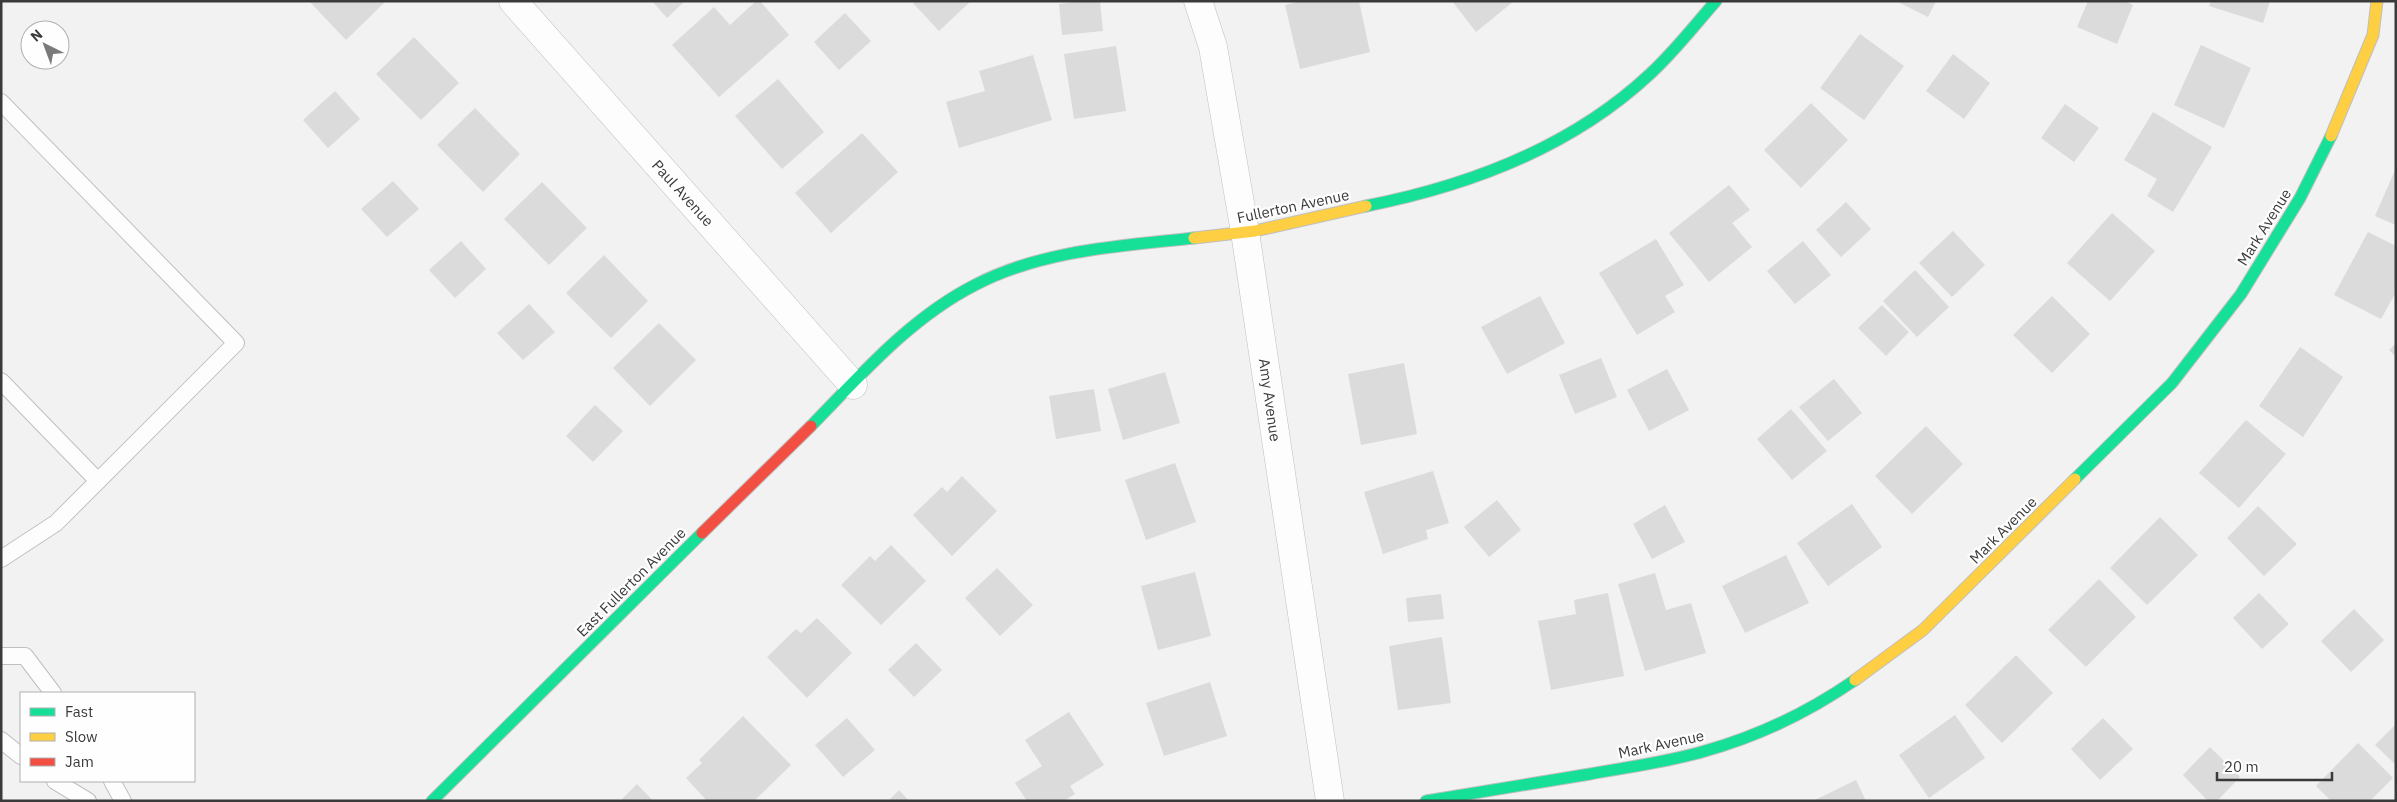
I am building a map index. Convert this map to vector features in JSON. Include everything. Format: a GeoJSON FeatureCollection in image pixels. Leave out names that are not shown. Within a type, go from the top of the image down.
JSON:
{"type":"FeatureCollection","features":[{"type":"Feature","properties":{"kind":"street","name":"Paul Avenue"},"geometry":{"type":"LineString","coordinates":[[513,1],[852,385]]}},
{"type":"Feature","properties":{"kind":"street","name":"Amy Avenue"},"geometry":{"type":"LineString","coordinates":[[1198,1],[1213,46],[1245,232],[1330,801]]}},
{"type":"Feature","properties":{"kind":"street","name":"Fullerton Avenue"},"geometry":{"type":"LineString","coordinates":[[852,385],[900,337],[930,313],[986,279],[1079,252],[1245,232],[1420,195],[1505,166],[1558,142],[1605,110],[1644,79],[1675,50],[1716,1]]}},
{"type":"Feature","properties":{"kind":"street","name":"Mark Avenue"},"geometry":{"type":"LineString","coordinates":[[1426,801],[1664,761],[1706,751],[1756,732],[1827,699],[1871,670],[1923,630],[2172,383],[2241,294],[2300,198],[2323,155],[2373,35],[2377,1]]}},
{"type":"Feature","properties":{"kind":"street","name":"East Fullerton Avenue"},"geometry":{"type":"LineString","coordinates":[[432,801],[852,385]]}},
{"type":"Feature","properties":{"kind":"lane"},"geometry":{"type":"LineString","coordinates":[[1,102],[236,343],[56,523],[1,559]]}},
{"type":"Feature","properties":{"kind":"lane"},"geometry":{"type":"LineString","coordinates":[[1,381],[98,481]]}},
{"type":"Feature","properties":{"kind":"lane"},"geometry":{"type":"LineString","coordinates":[[1,656],[26,656],[52,692]]}},
{"type":"Feature","properties":{"kind":"lane"},"geometry":{"type":"LineString","coordinates":[[1,740],[20,755]]}},
{"type":"Feature","properties":{"kind":"lane"},"geometry":{"type":"LineString","coordinates":[[57,782],[88,801]]}},
{"type":"Feature","properties":{"kind":"lane"},"geometry":{"type":"LineString","coordinates":[[113,782],[123,801]]}},
{"type":"Feature","properties":{"kind":"building"},"geometry":{"type":"Polygon","coordinates":[[[309,1],[383,1],[384,3],[346,40],[309,1]]]}},
{"type":"Feature","properties":{"kind":"building"},"geometry":{"type":"Polygon","coordinates":[[[652,1],[685,1],[667,18],[652,1]]]}},
{"type":"Feature","properties":{"kind":"building"},"geometry":{"type":"Polygon","coordinates":[[[756,1],[760,1],[789,35],[719,97],[672,45],[714,7],[730,25],[756,1]]]}},
{"type":"Feature","properties":{"kind":"building"},"geometry":{"type":"Polygon","coordinates":[[[915,1],[971,1],[939,31],[913,3],[915,1]]]}},
{"type":"Feature","properties":{"kind":"building"},"geometry":{"type":"Polygon","coordinates":[[[1100,1],[1103,31],[1062,35],[1059,4],[1100,1]]]}},
{"type":"Feature","properties":{"kind":"building"},"geometry":{"type":"Polygon","coordinates":[[[1300,1],[1359,1],[1370,52],[1300,69],[1285,5],[1300,1]]]}},
{"type":"Feature","properties":{"kind":"building"},"geometry":{"type":"Polygon","coordinates":[[[1452,1],[1514,1],[1476,32],[1452,1]]]}},
{"type":"Feature","properties":{"kind":"building"},"geometry":{"type":"Polygon","coordinates":[[[1896,1],[1936,1],[1928,17],[1896,1]]]}},
{"type":"Feature","properties":{"kind":"building"},"geometry":{"type":"Polygon","coordinates":[[[2088,1],[2125,1],[2133,5],[2117,44],[2077,27],[2088,1]]]}},
{"type":"Feature","properties":{"kind":"building"},"geometry":{"type":"Polygon","coordinates":[[[2211,1],[2270,1],[2263,23],[2209,6],[2211,1]]]}},
{"type":"Feature","properties":{"kind":"building"},"geometry":{"type":"Polygon","coordinates":[[[845,13],[871,41],[839,70],[814,42],[845,13]]]}},
{"type":"Feature","properties":{"kind":"building"},"geometry":{"type":"Polygon","coordinates":[[[1860,34],[1904,66],[1864,120],[1820,88],[1860,34]]]}},
{"type":"Feature","properties":{"kind":"building"},"geometry":{"type":"Polygon","coordinates":[[[414,37],[459,83],[421,120],[376,74],[414,37]]]}},
{"type":"Feature","properties":{"kind":"building"},"geometry":{"type":"Polygon","coordinates":[[[2201,45],[2251,68],[2224,128],[2174,105],[2201,45]]]}},
{"type":"Feature","properties":{"kind":"building"},"geometry":{"type":"Polygon","coordinates":[[[1116,46],[1126,111],[1074,119],[1064,54],[1116,46]]]}},
{"type":"Feature","properties":{"kind":"building"},"geometry":{"type":"Polygon","coordinates":[[[1953,54],[1990,83],[1964,119],[1926,91],[1953,54]]]}},
{"type":"Feature","properties":{"kind":"building"},"geometry":{"type":"Polygon","coordinates":[[[1033,55],[1052,120],[959,148],[946,102],[985,91],[979,71],[1033,55]]]}},
{"type":"Feature","properties":{"kind":"building"},"geometry":{"type":"Polygon","coordinates":[[[778,79],[824,132],[782,169],[735,116],[778,79]]]}},
{"type":"Feature","properties":{"kind":"building"},"geometry":{"type":"Polygon","coordinates":[[[335,91],[360,119],[328,148],[303,120],[335,91]]]}},
{"type":"Feature","properties":{"kind":"building"},"geometry":{"type":"Polygon","coordinates":[[[1811,103],[1848,140],[1801,188],[1764,150],[1811,103]]]}},
{"type":"Feature","properties":{"kind":"building"},"geometry":{"type":"Polygon","coordinates":[[[2065,104],[2099,128],[2074,162],[2041,138],[2065,104]]]}},
{"type":"Feature","properties":{"kind":"building"},"geometry":{"type":"Polygon","coordinates":[[[475,108],[520,154],[483,192],[437,145],[475,108]]]}},
{"type":"Feature","properties":{"kind":"building"},"geometry":{"type":"Polygon","coordinates":[[[2153,112],[2212,147],[2173,212],[2147,196],[2157,179],[2124,160],[2153,112]]]}},
{"type":"Feature","properties":{"kind":"building"},"geometry":{"type":"Polygon","coordinates":[[[862,133],[898,172],[831,233],[795,193],[862,133]]]}},
{"type":"Feature","properties":{"kind":"building"},"geometry":{"type":"Polygon","coordinates":[[[2396,168],[2396,225],[2375,216],[2396,168]]]}},
{"type":"Feature","properties":{"kind":"building"},"geometry":{"type":"Polygon","coordinates":[[[393,181],[419,209],[387,237],[361,209],[393,181]]]}},
{"type":"Feature","properties":{"kind":"building"},"geometry":{"type":"Polygon","coordinates":[[[542,182],[587,228],[549,265],[504,219],[542,182]]]}},
{"type":"Feature","properties":{"kind":"building"},"geometry":{"type":"Polygon","coordinates":[[[1729,185],[1750,210],[1732,223],[1752,247],[1709,282],[1669,233],[1729,185]]]}},
{"type":"Feature","properties":{"kind":"building"},"geometry":{"type":"Polygon","coordinates":[[[1846,202],[1871,229],[1841,257],[1816,230],[1846,202]]]}},
{"type":"Feature","properties":{"kind":"building"},"geometry":{"type":"Polygon","coordinates":[[[2112,213],[2155,251],[2110,301],[2067,263],[2112,213]]]}},
{"type":"Feature","properties":{"kind":"building"},"geometry":{"type":"Polygon","coordinates":[[[1953,231],[1985,265],[1952,297],[1919,263],[1953,231]]]}},
{"type":"Feature","properties":{"kind":"building"},"geometry":{"type":"Polygon","coordinates":[[[2368,232],[2396,246],[2396,292],[2381,319],[2334,295],[2368,232]]]}},
{"type":"Feature","properties":{"kind":"building"},"geometry":{"type":"Polygon","coordinates":[[[1656,239],[1684,285],[1665,296],[1675,312],[1637,335],[1599,273],[1656,239]]]}},
{"type":"Feature","properties":{"kind":"building"},"geometry":{"type":"Polygon","coordinates":[[[461,241],[486,269],[455,298],[429,270],[461,241]]]}},
{"type":"Feature","properties":{"kind":"building"},"geometry":{"type":"Polygon","coordinates":[[[1803,241],[1831,275],[1795,304],[1767,271],[1803,241]]]}},
{"type":"Feature","properties":{"kind":"building"},"geometry":{"type":"Polygon","coordinates":[[[604,255],[648,301],[611,338],[566,293],[604,255]]]}},
{"type":"Feature","properties":{"kind":"building"},"geometry":{"type":"Polygon","coordinates":[[[1915,270],[1949,307],[1917,337],[1883,301],[1915,270]]]}},
{"type":"Feature","properties":{"kind":"building"},"geometry":{"type":"Polygon","coordinates":[[[1540,296],[1565,343],[1507,374],[1481,327],[1540,296]]]}},
{"type":"Feature","properties":{"kind":"building"},"geometry":{"type":"Polygon","coordinates":[[[2052,296],[2090,334],[2052,373],[2013,335],[2052,296]]]}},
{"type":"Feature","properties":{"kind":"building"},"geometry":{"type":"Polygon","coordinates":[[[529,304],[555,332],[523,360],[497,333],[529,304]]]}},
{"type":"Feature","properties":{"kind":"building"},"geometry":{"type":"Polygon","coordinates":[[[1882,305],[1909,332],[1886,356],[1858,328],[1882,305]]]}},
{"type":"Feature","properties":{"kind":"building"},"geometry":{"type":"Polygon","coordinates":[[[659,323],[696,360],[650,406],[613,368],[659,323]]]}},
{"type":"Feature","properties":{"kind":"building"},"geometry":{"type":"Polygon","coordinates":[[[2396,343],[2396,357],[2389,350],[2396,343]]]}},
{"type":"Feature","properties":{"kind":"building"},"geometry":{"type":"Polygon","coordinates":[[[2300,347],[2343,377],[2303,437],[2259,406],[2300,347]]]}},
{"type":"Feature","properties":{"kind":"building"},"geometry":{"type":"Polygon","coordinates":[[[1601,358],[1617,397],[1575,414],[1559,375],[1601,358]]]}},
{"type":"Feature","properties":{"kind":"building"},"geometry":{"type":"Polygon","coordinates":[[[1404,363],[1417,434],[1361,445],[1348,374],[1404,363]]]}},
{"type":"Feature","properties":{"kind":"building"},"geometry":{"type":"Polygon","coordinates":[[[1667,369],[1689,410],[1649,431],[1627,390],[1667,369]]]}},
{"type":"Feature","properties":{"kind":"building"},"geometry":{"type":"Polygon","coordinates":[[[1165,372],[1180,423],[1123,440],[1108,389],[1165,372]]]}},
{"type":"Feature","properties":{"kind":"building"},"geometry":{"type":"Polygon","coordinates":[[[1834,379],[1862,413],[1828,441],[1799,407],[1834,379]]]}},
{"type":"Feature","properties":{"kind":"building"},"geometry":{"type":"Polygon","coordinates":[[[1094,389],[1101,431],[1056,439],[1049,396],[1094,389]]]}},
{"type":"Feature","properties":{"kind":"building"},"geometry":{"type":"Polygon","coordinates":[[[595,405],[623,431],[593,462],[566,436],[595,405]]]}},
{"type":"Feature","properties":{"kind":"building"},"geometry":{"type":"Polygon","coordinates":[[[1791,409],[1827,451],[1792,480],[1757,439],[1791,409]]]}},
{"type":"Feature","properties":{"kind":"building"},"geometry":{"type":"Polygon","coordinates":[[[2246,420],[2286,454],[2239,508],[2199,473],[2246,420]]]}},
{"type":"Feature","properties":{"kind":"building"},"geometry":{"type":"Polygon","coordinates":[[[1926,426],[1963,464],[1912,514],[1875,476],[1926,426]]]}},
{"type":"Feature","properties":{"kind":"building"},"geometry":{"type":"Polygon","coordinates":[[[1175,463],[1196,522],[1146,540],[1125,480],[1175,463]]]}},
{"type":"Feature","properties":{"kind":"building"},"geometry":{"type":"Polygon","coordinates":[[[1433,471],[1449,523],[1426,530],[1428,539],[1383,554],[1364,492],[1433,471]]]}},
{"type":"Feature","properties":{"kind":"building"},"geometry":{"type":"Polygon","coordinates":[[[962,476],[997,511],[952,556],[913,515],[942,487],[947,492],[962,476]]]}},
{"type":"Feature","properties":{"kind":"building"},"geometry":{"type":"Polygon","coordinates":[[[1497,500],[1521,530],[1489,557],[1464,527],[1497,500]]]}},
{"type":"Feature","properties":{"kind":"building"},"geometry":{"type":"Polygon","coordinates":[[[1852,504],[1882,547],[1828,586],[1797,543],[1852,504]]]}},
{"type":"Feature","properties":{"kind":"building"},"geometry":{"type":"Polygon","coordinates":[[[1665,505],[1685,542],[1652,559],[1633,524],[1665,505]]]}},
{"type":"Feature","properties":{"kind":"building"},"geometry":{"type":"Polygon","coordinates":[[[2258,506],[2297,544],[2264,576],[2227,538],[2258,506]]]}},
{"type":"Feature","properties":{"kind":"building"},"geometry":{"type":"Polygon","coordinates":[[[2160,517],[2198,555],[2147,605],[2110,568],[2160,517]]]}},
{"type":"Feature","properties":{"kind":"building"},"geometry":{"type":"Polygon","coordinates":[[[891,545],[926,581],[881,625],[841,585],[870,556],[875,561],[891,545]]]}},
{"type":"Feature","properties":{"kind":"building"},"geometry":{"type":"Polygon","coordinates":[[[1786,555],[1809,603],[1745,633],[1722,586],[1786,555]]]}},
{"type":"Feature","properties":{"kind":"building"},"geometry":{"type":"Polygon","coordinates":[[[997,568],[1033,605],[1000,636],[965,598],[997,568]]]}},
{"type":"Feature","properties":{"kind":"building"},"geometry":{"type":"Polygon","coordinates":[[[1195,572],[1211,636],[1158,650],[1141,586],[1195,572]]]}},
{"type":"Feature","properties":{"kind":"building"},"geometry":{"type":"Polygon","coordinates":[[[1655,573],[1666,610],[1691,603],[1706,653],[1645,671],[1618,584],[1655,573]]]}},
{"type":"Feature","properties":{"kind":"building"},"geometry":{"type":"Polygon","coordinates":[[[2099,579],[2136,617],[2086,667],[2048,630],[2099,579]]]}},
{"type":"Feature","properties":{"kind":"building"},"geometry":{"type":"Polygon","coordinates":[[[1608,593],[1624,676],[1551,690],[1538,621],[1576,614],[1574,600],[1608,593]]]}},
{"type":"Feature","properties":{"kind":"building"},"geometry":{"type":"Polygon","coordinates":[[[2259,593],[2289,624],[2262,649],[2233,618],[2259,593]]]}},
{"type":"Feature","properties":{"kind":"building"},"geometry":{"type":"Polygon","coordinates":[[[1441,594],[1444,619],[1408,622],[1406,598],[1441,594]]]}},
{"type":"Feature","properties":{"kind":"building"},"geometry":{"type":"Polygon","coordinates":[[[2354,609],[2384,640],[2351,672],[2321,641],[2354,609]]]}},
{"type":"Feature","properties":{"kind":"building"},"geometry":{"type":"Polygon","coordinates":[[[817,618],[852,653],[807,698],[767,657],[796,629],[801,633],[817,618]]]}},
{"type":"Feature","properties":{"kind":"building"},"geometry":{"type":"Polygon","coordinates":[[[1442,637],[1451,703],[1398,710],[1389,646],[1442,637]]]}},
{"type":"Feature","properties":{"kind":"building"},"geometry":{"type":"Polygon","coordinates":[[[916,643],[942,670],[914,697],[888,670],[916,643]]]}},
{"type":"Feature","properties":{"kind":"building"},"geometry":{"type":"Polygon","coordinates":[[[2016,655],[2053,693],[2002,743],[1965,705],[2016,655]]]}},
{"type":"Feature","properties":{"kind":"building"},"geometry":{"type":"Polygon","coordinates":[[[1210,682],[1227,736],[1164,756],[1146,703],[1210,682]]]}},
{"type":"Feature","properties":{"kind":"building"},"geometry":{"type":"Polygon","coordinates":[[[1069,712],[1104,765],[1070,786],[1075,794],[1064,801],[1027,801],[1015,783],[1042,766],[1025,740],[1069,712]]]}},
{"type":"Feature","properties":{"kind":"building"},"geometry":{"type":"Polygon","coordinates":[[[1955,715],[1985,758],[1929,798],[1899,755],[1955,715]]]}},
{"type":"Feature","properties":{"kind":"building"},"geometry":{"type":"Polygon","coordinates":[[[743,716],[791,765],[754,801],[707,801],[686,778],[702,763],[699,760],[743,716]]]}},
{"type":"Feature","properties":{"kind":"building"},"geometry":{"type":"Polygon","coordinates":[[[847,718],[875,750],[843,777],[815,745],[847,718]]]}},
{"type":"Feature","properties":{"kind":"building"},"geometry":{"type":"Polygon","coordinates":[[[2103,718],[2133,749],[2100,780],[2071,749],[2103,718]]]}},
{"type":"Feature","properties":{"kind":"building"},"geometry":{"type":"Polygon","coordinates":[[[2396,724],[2396,765],[2375,745],[2396,724]]]}},
{"type":"Feature","properties":{"kind":"building"},"geometry":{"type":"Polygon","coordinates":[[[2358,743],[2393,778],[2370,801],[2331,801],[2316,786],[2358,743]]]}},
{"type":"Feature","properties":{"kind":"building"},"geometry":{"type":"Polygon","coordinates":[[[2210,747],[2240,777],[2217,801],[2208,801],[2183,775],[2210,747]]]}},
{"type":"Feature","properties":{"kind":"building"},"geometry":{"type":"Polygon","coordinates":[[[1856,780],[1866,801],[1813,801],[1856,780]]]}},
{"type":"Feature","properties":{"kind":"building"},"geometry":{"type":"Polygon","coordinates":[[[637,784],[653,801],[620,801],[637,784]]]}},
{"type":"Feature","properties":{"kind":"building"},"geometry":{"type":"Polygon","coordinates":[[[899,790],[909,801],[888,801],[899,790]]]}},
{"type":"Feature","properties":{"kind":"traffic: fast"},"geometry":{"type":"LineString","coordinates":[[1366,206],[1404,198],[1480,175],[1553,143],[1587,123],[1620,100],[1650,74],[1676,48],[1716,1]]}},
{"type":"Feature","properties":{"kind":"traffic: fast"},"geometry":{"type":"LineString","coordinates":[[2075,479],[2172,383],[2241,294],[2300,198],[2331,136]]}},
{"type":"Feature","properties":{"kind":"traffic: fast"},"geometry":{"type":"LineString","coordinates":[[811,426],[887,349],[929,314],[951,298],[975,285],[1001,273],[1054,257],[1110,247],[1194,238]]}},
{"type":"Feature","properties":{"kind":"traffic: fast"},"geometry":{"type":"LineString","coordinates":[[432,801],[702,533]]}},
{"type":"Feature","properties":{"kind":"traffic: fast"},"geometry":{"type":"LineString","coordinates":[[1426,801],[1648,764],[1705,751],[1764,730],[1802,712],[1855,680]]}},
{"type":"Feature","properties":{"kind":"traffic: slow"},"geometry":{"type":"LineString","coordinates":[[2331,136],[2373,35],[2377,1]]}},
{"type":"Feature","properties":{"kind":"traffic: slow"},"geometry":{"type":"LineString","coordinates":[[1194,238],[1255,231],[1366,206]]}},
{"type":"Feature","properties":{"kind":"traffic: slow"},"geometry":{"type":"LineString","coordinates":[[1855,680],[1923,630],[2075,479]]}},
{"type":"Feature","properties":{"kind":"traffic: jam"},"geometry":{"type":"LineString","coordinates":[[702,533],[811,426]]}}]}
